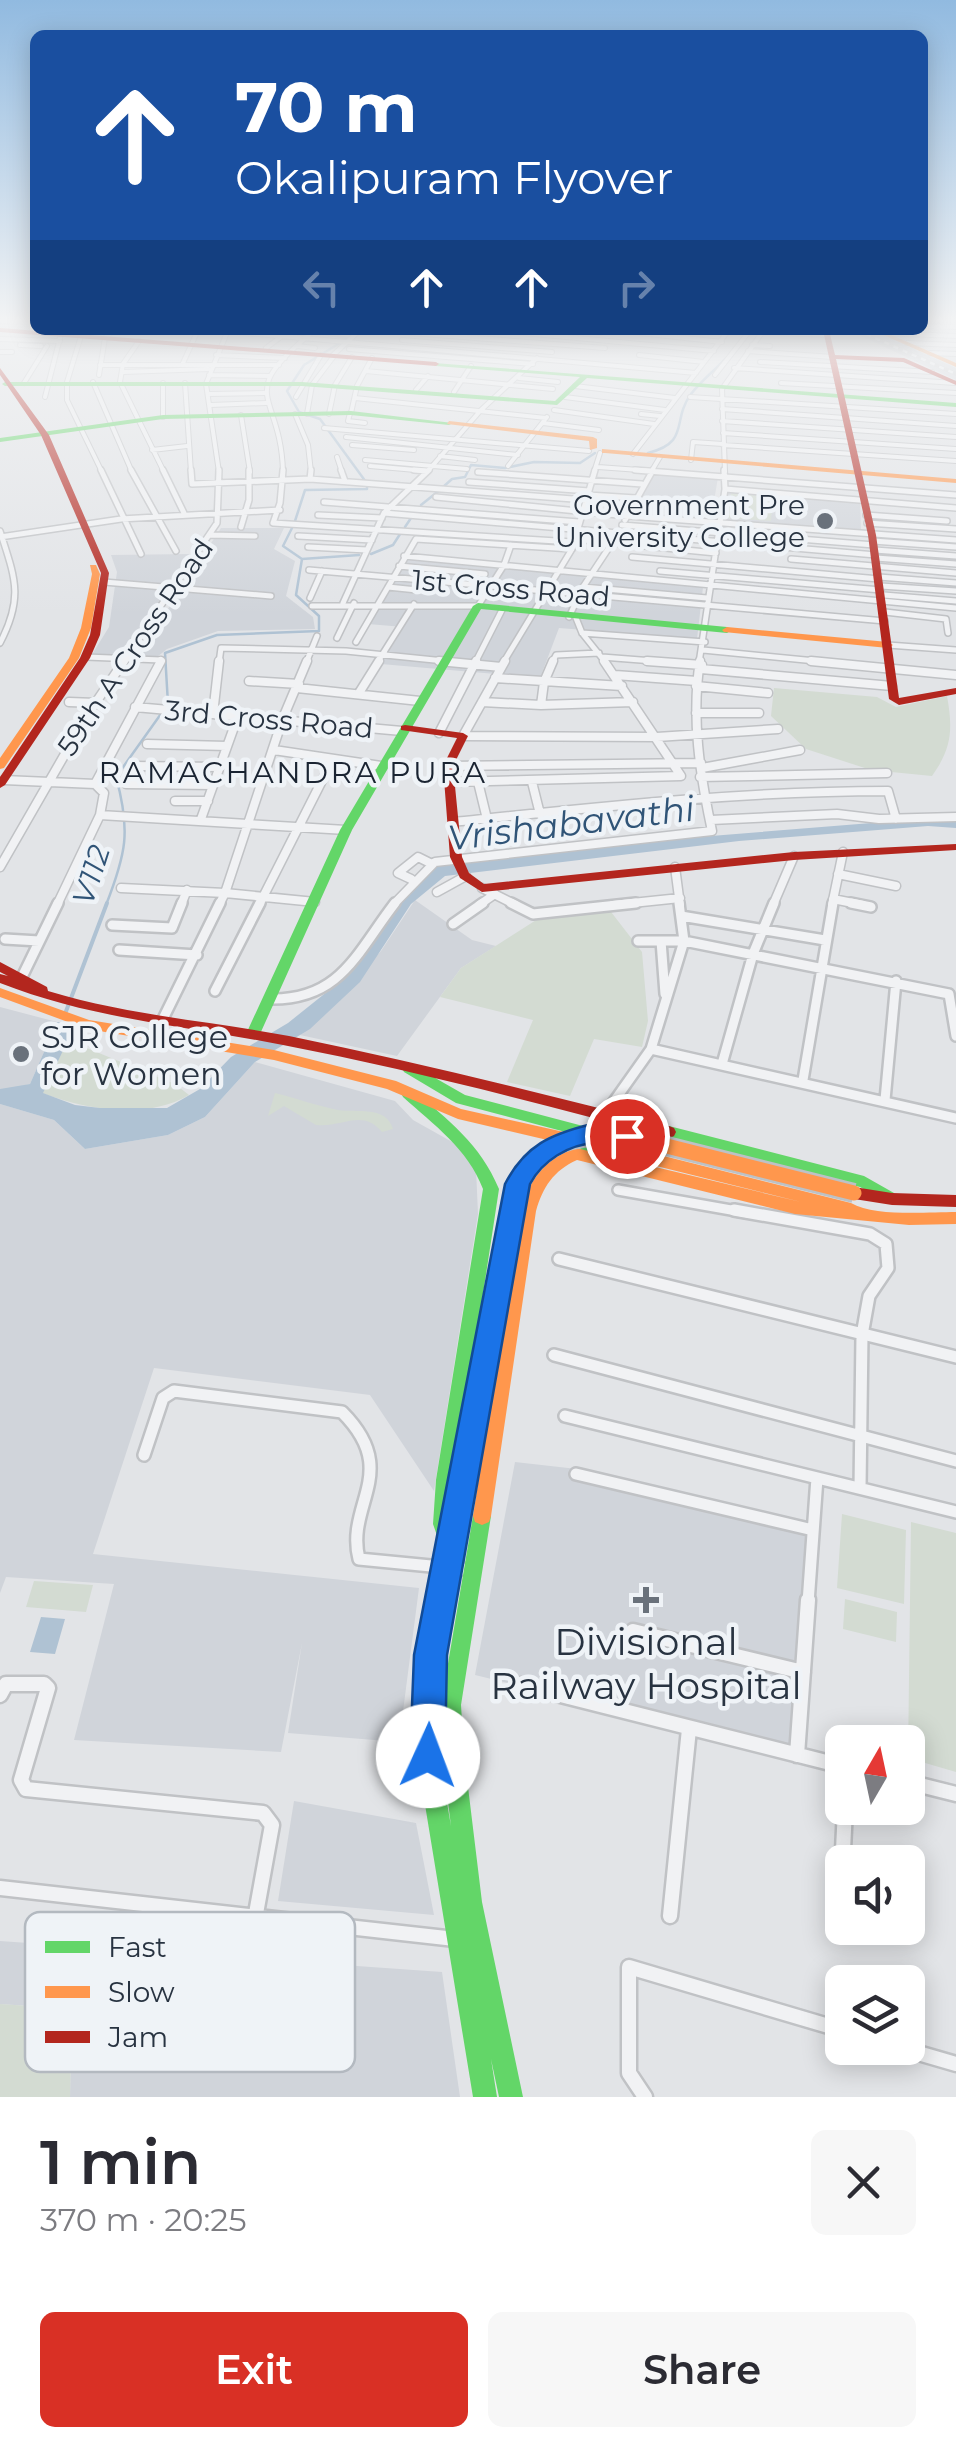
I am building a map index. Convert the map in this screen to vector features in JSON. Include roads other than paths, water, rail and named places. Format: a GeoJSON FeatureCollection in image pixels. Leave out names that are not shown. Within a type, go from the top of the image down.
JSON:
{"type":"FeatureCollection","features":[{"type":"Feature","properties":{"kind":"main road"},"geometry":{"type":"LineString","coordinates":[[1,777],[74,658],[86,628],[96,574],[41,435],[30,419]]}},
{"type":"Feature","properties":{"kind":"main road"},"geometry":{"type":"LineString","coordinates":[[0,440],[146,419]]}},
{"type":"Feature","properties":{"kind":"main road"},"geometry":{"type":"LineString","coordinates":[[321,419],[331,419]]}},
{"type":"Feature","properties":{"kind":"main road"},"geometry":{"type":"LineString","coordinates":[[383,419],[537,430],[654,464],[691,460],[723,470],[875,555]]}},
{"type":"Feature","properties":{"kind":"main road"},"geometry":{"type":"LineString","coordinates":[[847,419],[875,555],[894,699],[899,702],[956,691]]}},
{"type":"Feature","properties":{"kind":"main road"},"geometry":{"type":"LineString","coordinates":[[875,555],[956,481]]}},
{"type":"Feature","properties":{"kind":"main road"},"geometry":{"type":"LineString","coordinates":[[1,777],[86,657],[95,635],[104,582],[102,566],[79,525]]}},
{"type":"Feature","properties":{"kind":"main road"},"geometry":{"type":"LineString","coordinates":[[257,1034],[346,830],[478,606]]}},
{"type":"Feature","properties":{"kind":"main road","name":"1st Cross Road"},"geometry":{"type":"LineString","coordinates":[[478,606],[705,641],[888,645]]}},
{"type":"Feature","properties":{"kind":"main road"},"geometry":{"type":"LineString","coordinates":[[404,730],[463,736],[449,774],[456,857],[465,875],[489,891],[675,867],[956,847]]}},
{"type":"Feature","properties":{"kind":"main road"},"geometry":{"type":"LineString","coordinates":[[0,966],[22,977],[56,1008]]}},
{"type":"Feature","properties":{"kind":"main road"},"geometry":{"type":"LineString","coordinates":[[0,978],[56,1008]]}},
{"type":"Feature","properties":{"kind":"main road"},"geometry":{"type":"LineString","coordinates":[[0,995],[33,1006],[270,1054],[382,1083],[458,1114],[604,1159],[795,1208],[886,1218],[956,1218]]}},
{"type":"Feature","properties":{"kind":"main road"},"geometry":{"type":"LineString","coordinates":[[87,1017],[215,1026],[294,1042],[605,1114],[864,1182],[892,1199]]}},
{"type":"Feature","properties":{"kind":"main road"},"geometry":{"type":"LineString","coordinates":[[409,1068],[461,1099],[591,1132],[600,1138],[595,1151],[577,1148],[551,1166],[532,1196],[508,1368],[451,1705],[451,1757],[479,1939],[512,2097]]}},
{"type":"Feature","properties":{"kind":"main road"},"geometry":{"type":"LineString","coordinates":[[408,1093],[464,1138],[485,1169],[491,1190],[445,1480],[442,1524],[450,1545]]}},
{"type":"Feature","properties":{"kind":"main road"},"geometry":{"type":"LineString","coordinates":[[604,1159],[616,1128],[628,1124],[656,1128]]}},
{"type":"Feature","properties":{"kind":"main road"},"geometry":{"type":"LineString","coordinates":[[486,2097],[428,1756],[431,1655],[517,1184],[528,1163],[559,1142],[592,1134],[627,1136],[854,1193],[892,1199],[956,1200]]}},
{"type":"Feature","properties":{"kind":"main road"},"geometry":{"type":"LineString","coordinates":[[620,1152],[886,1218]]}},
{"type":"Feature","properties":{"kind":"street"},"geometry":{"type":"LineString","coordinates":[[77,419],[121,519],[141,554]]}},
{"type":"Feature","properties":{"kind":"street"},"geometry":{"type":"LineString","coordinates":[[108,419],[154,516],[176,551]]}},
{"type":"Feature","properties":{"kind":"street"},"geometry":{"type":"LineString","coordinates":[[187,419],[192,484],[310,478],[636,498]]}},
{"type":"Feature","properties":{"kind":"street","name":"59th A Cross Road"},"geometry":{"type":"LineString","coordinates":[[0,867],[46,782],[96,703],[218,523],[221,483],[212,419]]}},
{"type":"Feature","properties":{"kind":"street"},"geometry":{"type":"LineString","coordinates":[[241,527],[248,510],[251,482],[242,419]]}},
{"type":"Feature","properties":{"kind":"street"},"geometry":{"type":"LineString","coordinates":[[274,419],[280,433],[282,480],[280,510],[273,522],[716,553]]}},
{"type":"Feature","properties":{"kind":"street"},"geometry":{"type":"LineString","coordinates":[[304,419],[314,460],[310,478]]}},
{"type":"Feature","properties":{"kind":"street"},"geometry":{"type":"LineString","coordinates":[[343,603],[383,516],[414,487],[473,419]]}},
{"type":"Feature","properties":{"kind":"street"},"geometry":{"type":"LineString","coordinates":[[506,419],[537,430],[566,450],[597,449],[654,464],[723,470]]}},
{"type":"Feature","properties":{"kind":"street"},"geometry":{"type":"LineString","coordinates":[[508,466],[545,419]]}},
{"type":"Feature","properties":{"kind":"street"},"geometry":{"type":"LineString","coordinates":[[608,419],[574,541],[463,736],[656,737],[778,729]]}},
{"type":"Feature","properties":{"kind":"street"},"geometry":{"type":"LineString","coordinates":[[621,419],[654,424]]}},
{"type":"Feature","properties":{"kind":"street"},"geometry":{"type":"LineString","coordinates":[[631,455],[658,419]]}},
{"type":"Feature","properties":{"kind":"street"},"geometry":{"type":"LineString","coordinates":[[272,999],[312,996],[336,976],[411,879],[432,864],[456,857],[712,831],[703,798],[696,683],[702,667],[707,598],[722,523],[722,421],[737,419]]}},
{"type":"Feature","properties":{"kind":"street"},"geometry":{"type":"LineString","coordinates":[[723,433],[782,419]]}},
{"type":"Feature","properties":{"kind":"street"},"geometry":{"type":"LineString","coordinates":[[691,460],[693,442],[723,444],[799,419]]}},
{"type":"Feature","properties":{"kind":"street"},"geometry":{"type":"LineString","coordinates":[[873,419],[956,461]]}},
{"type":"Feature","properties":{"kind":"street"},"geometry":{"type":"LineString","coordinates":[[880,419],[956,450]]}},
{"type":"Feature","properties":{"kind":"street"},"geometry":{"type":"LineString","coordinates":[[894,419],[956,437]]}},
{"type":"Feature","properties":{"kind":"street"},"geometry":{"type":"LineString","coordinates":[[920,419],[956,426]]}},
{"type":"Feature","properties":{"kind":"street"},"geometry":{"type":"LineString","coordinates":[[136,420],[184,514]]}},
{"type":"Feature","properties":{"kind":"street"},"geometry":{"type":"LineString","coordinates":[[327,421],[456,438],[537,430]]}},
{"type":"Feature","properties":{"kind":"street"},"geometry":{"type":"LineString","coordinates":[[647,434],[658,436]]}},
{"type":"Feature","properties":{"kind":"street"},"geometry":{"type":"LineString","coordinates":[[346,437],[474,460]]}},
{"type":"Feature","properties":{"kind":"street"},"geometry":{"type":"LineString","coordinates":[[352,445],[518,454]]}},
{"type":"Feature","properties":{"kind":"street"},"geometry":{"type":"LineString","coordinates":[[152,450],[187,446]]}},
{"type":"Feature","properties":{"kind":"street"},"geometry":{"type":"LineString","coordinates":[[562,461],[566,450]]}},
{"type":"Feature","properties":{"kind":"street"},"geometry":{"type":"LineString","coordinates":[[337,457],[345,481]]}},
{"type":"Feature","properties":{"kind":"street"},"geometry":{"type":"LineString","coordinates":[[427,472],[364,462],[433,464],[468,470]]}},
{"type":"Feature","properties":{"kind":"street"},"geometry":{"type":"LineString","coordinates":[[449,774],[478,782],[679,779],[674,764],[615,674],[576,623],[578,596],[612,544],[654,464]]}},
{"type":"Feature","properties":{"kind":"street"},"geometry":{"type":"LineString","coordinates":[[478,472],[642,484]]}},
{"type":"Feature","properties":{"kind":"street"},"geometry":{"type":"LineString","coordinates":[[424,507],[448,482]]}},
{"type":"Feature","properties":{"kind":"street"},"geometry":{"type":"LineString","coordinates":[[469,482],[588,495]]}},
{"type":"Feature","properties":{"kind":"street"},"geometry":{"type":"LineString","coordinates":[[725,488],[956,591]]}},
{"type":"Feature","properties":{"kind":"street"},"geometry":{"type":"LineString","coordinates":[[660,570],[834,586],[956,495]]}},
{"type":"Feature","properties":{"kind":"street"},"geometry":{"type":"LineString","coordinates":[[436,497],[833,532],[956,604]]}},
{"type":"Feature","properties":{"kind":"street"},"geometry":{"type":"LineString","coordinates":[[324,502],[579,522]]}},
{"type":"Feature","properties":{"kind":"street"},"geometry":{"type":"LineString","coordinates":[[614,505],[632,507]]}},
{"type":"Feature","properties":{"kind":"street"},"geometry":{"type":"LineString","coordinates":[[309,570],[791,614],[875,555],[956,508]]}},
{"type":"Feature","properties":{"kind":"street"},"geometry":{"type":"LineString","coordinates":[[0,643],[11,621],[18,582],[0,535],[154,516],[280,510]]}},
{"type":"Feature","properties":{"kind":"street"},"geometry":{"type":"LineString","coordinates":[[318,516],[383,516],[574,541]]}},
{"type":"Feature","properties":{"kind":"street"},"geometry":{"type":"LineString","coordinates":[[672,540],[678,519]]}},
{"type":"Feature","properties":{"kind":"street"},"geometry":{"type":"LineString","coordinates":[[404,556],[792,593],[947,521]]}},
{"type":"Feature","properties":{"kind":"street"},"geometry":{"type":"LineString","coordinates":[[622,525],[833,542],[956,583]]}},
{"type":"Feature","properties":{"kind":"street"},"geometry":{"type":"LineString","coordinates":[[755,547],[757,525]]}},
{"type":"Feature","properties":{"kind":"street"},"geometry":{"type":"LineString","coordinates":[[791,614],[794,528]]}},
{"type":"Feature","properties":{"kind":"street"},"geometry":{"type":"LineString","coordinates":[[632,556],[831,574],[956,529]]}},
{"type":"Feature","properties":{"kind":"street"},"geometry":{"type":"LineString","coordinates":[[833,532],[830,562],[834,586]]}},
{"type":"Feature","properties":{"kind":"street"},"geometry":{"type":"LineString","coordinates":[[209,535],[255,536]]}},
{"type":"Feature","properties":{"kind":"street"},"geometry":{"type":"LineString","coordinates":[[356,642],[416,538],[511,545],[617,535],[956,564]]}},
{"type":"Feature","properties":{"kind":"street"},"geometry":{"type":"LineString","coordinates":[[298,536],[372,540]]}},
{"type":"Feature","properties":{"kind":"street"},"geometry":{"type":"LineString","coordinates":[[791,560],[830,562],[956,544]]}},
{"type":"Feature","properties":{"kind":"street"},"geometry":{"type":"LineString","coordinates":[[478,606],[504,565],[511,545]]}},
{"type":"Feature","properties":{"kind":"street"},"geometry":{"type":"LineString","coordinates":[[308,547],[367,550]]}},
{"type":"Feature","properties":{"kind":"street"},"geometry":{"type":"LineString","coordinates":[[875,555],[956,556]]}},
{"type":"Feature","properties":{"kind":"street"},"geometry":{"type":"LineString","coordinates":[[875,555],[956,573]]}},
{"type":"Feature","properties":{"kind":"street"},"geometry":{"type":"LineString","coordinates":[[875,555],[946,619],[948,632]]}},
{"type":"Feature","properties":{"kind":"street"},"geometry":{"type":"LineString","coordinates":[[325,571],[333,559]]}},
{"type":"Feature","properties":{"kind":"street"},"geometry":{"type":"LineString","coordinates":[[400,566],[484,574]]}},
{"type":"Feature","properties":{"kind":"street","name":"1st Cross Road"},"geometry":{"type":"LineString","coordinates":[[325,571],[311,602],[478,606]]}},
{"type":"Feature","properties":{"kind":"street"},"geometry":{"type":"LineString","coordinates":[[104,582],[271,596]]}},
{"type":"Feature","properties":{"kind":"street"},"geometry":{"type":"LineString","coordinates":[[583,586],[707,598]]}},
{"type":"Feature","properties":{"kind":"street"},"geometry":{"type":"LineString","coordinates":[[388,587],[417,590]]}},
{"type":"Feature","properties":{"kind":"street"},"geometry":{"type":"LineString","coordinates":[[337,638],[354,603]]}},
{"type":"Feature","properties":{"kind":"street"},"geometry":{"type":"LineString","coordinates":[[359,693],[414,604]]}},
{"type":"Feature","properties":{"kind":"street"},"geometry":{"type":"LineString","coordinates":[[439,733],[502,610]]}},
{"type":"Feature","properties":{"kind":"street"},"geometry":{"type":"LineString","coordinates":[[161,1024],[225,893],[284,718],[318,636]]}},
{"type":"Feature","properties":{"kind":"street"},"geometry":{"type":"LineString","coordinates":[[705,641],[956,675]]}},
{"type":"Feature","properties":{"kind":"street"},"geometry":{"type":"LineString","coordinates":[[888,645],[956,650]]}},
{"type":"Feature","properties":{"kind":"street"},"geometry":{"type":"LineString","coordinates":[[213,714],[221,648],[313,649],[501,667]]}},
{"type":"Feature","properties":{"kind":"street"},"geometry":{"type":"LineString","coordinates":[[542,705],[544,682],[557,655],[600,655],[892,686]]}},
{"type":"Feature","properties":{"kind":"street"},"geometry":{"type":"LineString","coordinates":[[22,977],[100,815],[104,792],[94,778],[161,660],[86,657]]}},
{"type":"Feature","properties":{"kind":"street"},"geometry":{"type":"LineString","coordinates":[[615,674],[768,693]]}},
{"type":"Feature","properties":{"kind":"street"},"geometry":{"type":"LineString","coordinates":[[495,678],[622,686]]}},
{"type":"Feature","properties":{"kind":"street"},"geometry":{"type":"LineString","coordinates":[[249,681],[420,701]]}},
{"type":"Feature","properties":{"kind":"street"},"geometry":{"type":"LineString","coordinates":[[69,702],[96,703]]}},
{"type":"Feature","properties":{"kind":"street"},"geometry":{"type":"LineString","coordinates":[[482,702],[633,702]]}},
{"type":"Feature","properties":{"kind":"street","name":"3rd Cross Road"},"geometry":{"type":"LineString","coordinates":[[135,708],[404,730]]}},
{"type":"Feature","properties":{"kind":"street"},"geometry":{"type":"LineString","coordinates":[[696,713],[759,713]]}},
{"type":"Feature","properties":{"kind":"street"},"geometry":{"type":"LineString","coordinates":[[201,819],[238,716]]}},
{"type":"Feature","properties":{"kind":"street"},"geometry":{"type":"LineString","coordinates":[[147,744],[228,746]]}},
{"type":"Feature","properties":{"kind":"street"},"geometry":{"type":"LineString","coordinates":[[274,750],[381,766]]}},
{"type":"Feature","properties":{"kind":"street"},"geometry":{"type":"LineString","coordinates":[[701,769],[800,750]]}},
{"type":"Feature","properties":{"kind":"street"},"geometry":{"type":"LineString","coordinates":[[215,991],[332,758]]}},
{"type":"Feature","properties":{"kind":"street"},"geometry":{"type":"LineString","coordinates":[[449,774],[674,764],[701,769],[887,773]]}},
{"type":"Feature","properties":{"kind":"street"},"geometry":{"type":"LineString","coordinates":[[132,766],[220,767]]}},
{"type":"Feature","properties":{"kind":"street"},"geometry":{"type":"LineString","coordinates":[[1,777],[95,784]]}},
{"type":"Feature","properties":{"kind":"street"},"geometry":{"type":"LineString","coordinates":[[478,782],[487,819]]}},
{"type":"Feature","properties":{"kind":"street"},"geometry":{"type":"LineString","coordinates":[[532,782],[540,814]]}},
{"type":"Feature","properties":{"kind":"street"},"geometry":{"type":"LineString","coordinates":[[126,784],[214,785]]}},
{"type":"Feature","properties":{"kind":"street"},"geometry":{"type":"LineString","coordinates":[[453,822],[703,798],[888,791],[896,819]]}},
{"type":"Feature","properties":{"kind":"street"},"geometry":{"type":"LineString","coordinates":[[175,800],[208,801]]}},
{"type":"Feature","properties":{"kind":"street"},"geometry":{"type":"LineString","coordinates":[[711,820],[837,814],[896,819],[956,817]]}},
{"type":"Feature","properties":{"kind":"street"},"geometry":{"type":"LineString","coordinates":[[100,815],[346,830]]}},
{"type":"Feature","properties":{"kind":"street"},"geometry":{"type":"LineString","coordinates":[[804,1080],[820,967],[844,852]]}},
{"type":"Feature","properties":{"kind":"street"},"geometry":{"type":"LineString","coordinates":[[722,1064],[753,954],[794,856]]}},
{"type":"Feature","properties":{"kind":"street"},"geometry":{"type":"LineString","coordinates":[[411,879],[398,873],[418,857],[432,864]]}},
{"type":"Feature","properties":{"kind":"street"},"geometry":{"type":"LineString","coordinates":[[605,1114],[651,1049],[684,941],[675,867]]}},
{"type":"Feature","properties":{"kind":"street"},"geometry":{"type":"LineString","coordinates":[[838,874],[896,886]]}},
{"type":"Feature","properties":{"kind":"street"},"geometry":{"type":"LineString","coordinates":[[437,892],[465,875]]}},
{"type":"Feature","properties":{"kind":"street"},"geometry":{"type":"LineString","coordinates":[[121,888],[315,902]]}},
{"type":"Feature","properties":{"kind":"street"},"geometry":{"type":"LineString","coordinates":[[112,925],[172,928],[187,890]]}},
{"type":"Feature","properties":{"kind":"street"},"geometry":{"type":"LineString","coordinates":[[453,924],[489,891],[533,914],[680,898]]}},
{"type":"Feature","properties":{"kind":"street"},"geometry":{"type":"LineString","coordinates":[[833,899],[871,907]]}},
{"type":"Feature","properties":{"kind":"street"},"geometry":{"type":"LineString","coordinates":[[681,916],[825,940]]}},
{"type":"Feature","properties":{"kind":"street"},"geometry":{"type":"LineString","coordinates":[[5,940],[39,941]]}},
{"type":"Feature","properties":{"kind":"street"},"geometry":{"type":"LineString","coordinates":[[638,941],[684,941],[953,991],[956,1036]]}},
{"type":"Feature","properties":{"kind":"street"},"geometry":{"type":"LineString","coordinates":[[661,941],[665,1002]]}},
{"type":"Feature","properties":{"kind":"street"},"geometry":{"type":"LineString","coordinates":[[119,950],[198,955]]}},
{"type":"Feature","properties":{"kind":"street"},"geometry":{"type":"LineString","coordinates":[[885,1100],[896,981]]}},
{"type":"Feature","properties":{"kind":"street"},"geometry":{"type":"LineString","coordinates":[[651,1049],[804,1080],[956,1118]]}},
{"type":"Feature","properties":{"kind":"street"},"geometry":{"type":"LineString","coordinates":[[618,1190],[870,1234],[886,1244],[888,1268],[869,1296],[862,1335],[860,1488]]}},
{"type":"Feature","properties":{"kind":"street"},"geometry":{"type":"LineString","coordinates":[[559,1260],[956,1357]]}},
{"type":"Feature","properties":{"kind":"street"},"geometry":{"type":"LineString","coordinates":[[554,1355],[956,1462]]}},
{"type":"Feature","properties":{"kind":"street"},"geometry":{"type":"LineString","coordinates":[[144,1455],[163,1398],[174,1391],[342,1412],[350,1418],[374,1463],[356,1556],[364,1561],[472,1570]]}},
{"type":"Feature","properties":{"kind":"street"},"geometry":{"type":"LineString","coordinates":[[564,1416],[956,1512]]}},
{"type":"Feature","properties":{"kind":"street"},"geometry":{"type":"LineString","coordinates":[[576,1474],[813,1530]]}},
{"type":"Feature","properties":{"kind":"street"},"geometry":{"type":"LineString","coordinates":[[797,1755],[817,1478]]}},
{"type":"Feature","properties":{"kind":"street"},"geometry":{"type":"LineString","coordinates":[[633,1631],[803,1672]]}},
{"type":"Feature","properties":{"kind":"street"},"geometry":{"type":"LineString","coordinates":[[0,1695],[6,1684],[14,1682],[48,1688],[21,1780],[26,1789],[263,1814],[269,1818],[272,1825],[256,1912]]}},
{"type":"Feature","properties":{"kind":"street"},"geometry":{"type":"LineString","coordinates":[[521,1685],[825,1762]]}},
{"type":"Feature","properties":{"kind":"street"},"geometry":{"type":"LineString","coordinates":[[670,1916],[690,1729]]}},
{"type":"Feature","properties":{"kind":"street"},"geometry":{"type":"LineString","coordinates":[[925,1786],[956,1794]]}},
{"type":"Feature","properties":{"kind":"street"},"geometry":{"type":"LineString","coordinates":[[0,1888],[197,1912]]}},
{"type":"Feature","properties":{"kind":"street"},"geometry":{"type":"LineString","coordinates":[[355,1929],[458,1939]]}},
{"type":"Feature","properties":{"kind":"street"},"geometry":{"type":"LineString","coordinates":[[645,2097],[629,2073],[629,1968],[825,2025]]}},
{"type":"Feature","properties":{"kind":"street"},"geometry":{"type":"LineString","coordinates":[[925,2055],[956,2064]]}},
{"type":"Feature","properties":{"kind":"water"},"geometry":{"type":"Polygon","coordinates":[[[956,819],[956,828],[928,826],[739,841],[445,876],[411,904],[360,982],[310,1029],[255,1062],[205,1117],[168,1135],[85,1149],[54,1120],[0,1104],[0,1089],[30,1084],[57,1022],[75,1025],[43,1093],[75,1105],[167,1108],[200,1089],[231,1057],[288,1023],[333,987],[398,905],[414,877],[440,865],[562,848],[956,819]]]}},
{"type":"Feature","properties":{"kind":"water"},"geometry":{"type":"Polygon","coordinates":[[[41,1617],[65,1619],[55,1654],[30,1652],[41,1617]]]}},
{"type":"Feature","properties":{"kind":"waterway","name":"V112"},"geometry":{"type":"LineString","coordinates":[[320,419],[366,482]]}},
{"type":"Feature","properties":{"kind":"waterway"},"geometry":{"type":"LineString","coordinates":[[648,453],[670,443],[680,419]]}},
{"type":"Feature","properties":{"kind":"waterway"},"geometry":{"type":"LineString","coordinates":[[443,487],[452,479],[465,477],[471,465],[505,468],[534,462],[580,463],[595,453]]}},
{"type":"Feature","properties":{"kind":"waterway","name":"V112"},"geometry":{"type":"LineString","coordinates":[[295,521],[305,490],[367,489],[367,485]]}},
{"type":"Feature","properties":{"kind":"waterway"},"geometry":{"type":"LineString","coordinates":[[421,505],[441,489]]}},
{"type":"Feature","properties":{"kind":"waterway"},"geometry":{"type":"LineString","coordinates":[[405,527],[411,518]]}},
{"type":"Feature","properties":{"kind":"waterway","name":"V112"},"geometry":{"type":"LineString","coordinates":[[293,526],[283,546],[302,559]]}},
{"type":"Feature","properties":{"kind":"waterway"},"geometry":{"type":"LineString","coordinates":[[371,554],[393,545],[402,531]]}},
{"type":"Feature","properties":{"kind":"waterway"},"geometry":{"type":"LineString","coordinates":[[302,559],[359,555]]}},
{"type":"Feature","properties":{"kind":"waterway","name":"V112"},"geometry":{"type":"LineString","coordinates":[[106,905],[124,842],[124,813],[116,777],[168,704],[165,653],[217,635],[319,631],[319,616],[296,595],[302,559]]}},
{"type":"Feature","properties":{"kind":"waterway","name":"V112"},"geometry":{"type":"LineString","coordinates":[[65,1014],[107,903]]}},
{"type":"Feature","properties":{"kind":"place","name":"Government Pre University College"},"geometry":{"type":"Point","coordinates":[825,521]}},
{"type":"Feature","properties":{"kind":"place","name":"SJR College for Women"},"geometry":{"type":"Point","coordinates":[21,1054]}},
{"type":"Feature","properties":{"kind":"place","name":"Divisional Railway Hospital"},"geometry":{"type":"Point","coordinates":[646,1600]}},
{"type":"Feature","properties":{"kind":"district","name":"RAMACHANDRA PURA"},"geometry":{"type":"Point","coordinates":[293,772]}},
{"type":"Feature","properties":{"kind":"water label","name":"Vrishabavathi"},"geometry":{"type":"Point","coordinates":[571,823]}}]}
